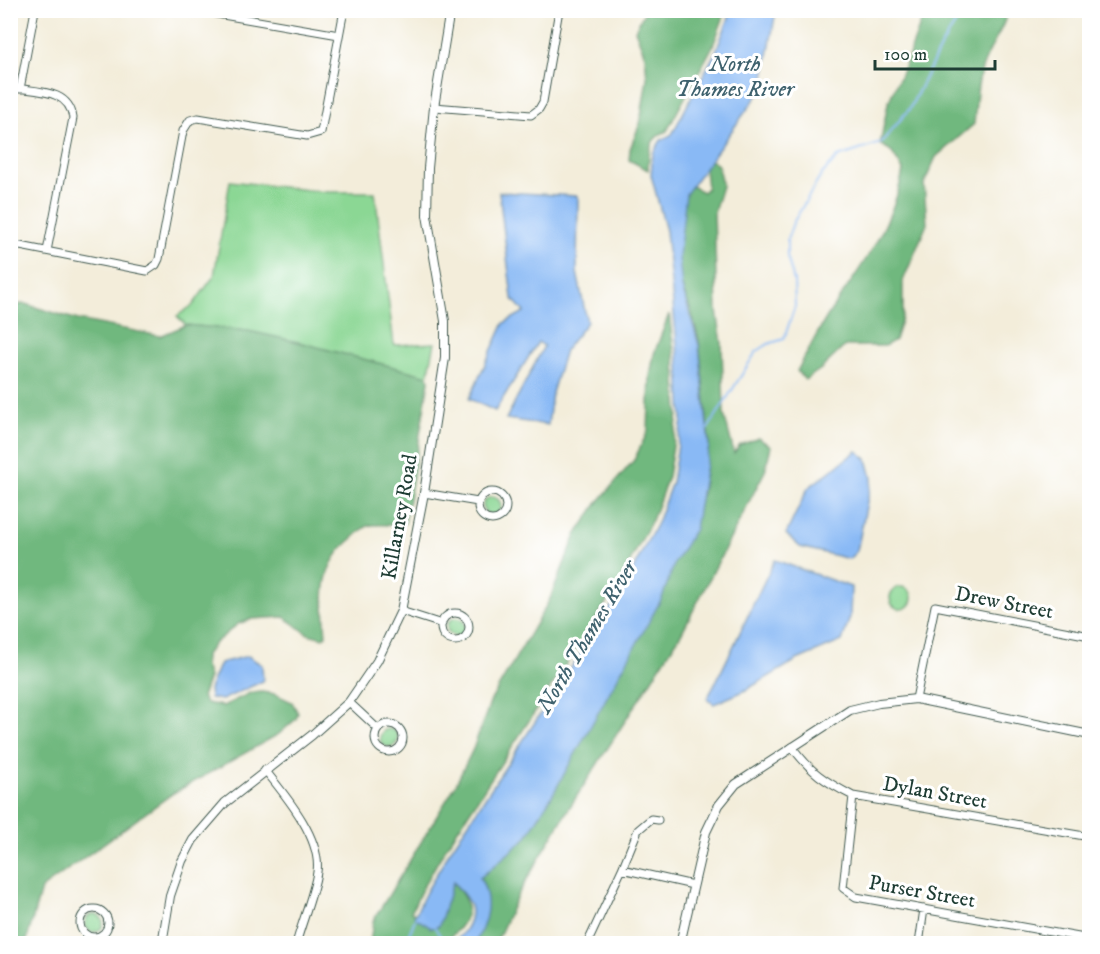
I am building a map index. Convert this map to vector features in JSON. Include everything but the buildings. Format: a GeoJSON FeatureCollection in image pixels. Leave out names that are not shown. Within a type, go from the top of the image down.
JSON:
{"type":"FeatureCollection","features":[{"type":"Feature","properties":{"kind":"street"},"geometry":{"type":"LineString","coordinates":[[20,89],[35,10]]}},
{"type":"Feature","properties":{"kind":"street"},"geometry":{"type":"LineString","coordinates":[[194,10],[339,35]]}},
{"type":"Feature","properties":{"kind":"street"},"geometry":{"type":"LineString","coordinates":[[10,244],[147,271],[156,265],[183,131],[190,120],[198,118],[307,136],[321,132],[344,10]]}},
{"type":"Feature","properties":{"kind":"street","name":"Killarney Road"},"geometry":{"type":"LineString","coordinates":[[162,944],[170,896],[182,861],[193,840],[225,803],[312,735],[349,702],[377,661],[401,611],[424,493],[445,358],[445,321],[428,215],[428,168],[434,107],[450,10]]}},
{"type":"Feature","properties":{"kind":"street"},"geometry":{"type":"LineString","coordinates":[[434,107],[531,115],[539,109],[543,102],[559,10]]}},
{"type":"Feature","properties":{"kind":"street"},"geometry":{"type":"LineString","coordinates":[[10,87],[58,95],[67,100],[72,109],[74,118],[47,251]]}},
{"type":"Feature","properties":{"kind":"street"},"geometry":{"type":"LineString","coordinates":[[488,492],[497,493],[504,498],[506,507],[499,518],[489,520],[479,511],[478,502],[488,492]]}},
{"type":"Feature","properties":{"kind":"street"},"geometry":{"type":"LineString","coordinates":[[424,493],[478,502]]}},
{"type":"Feature","properties":{"kind":"street","name":"Drew Street"},"geometry":{"type":"LineString","coordinates":[[916,699],[935,606],[1089,636]]}},
{"type":"Feature","properties":{"kind":"street"},"geometry":{"type":"LineString","coordinates":[[401,611],[442,624]]}},
{"type":"Feature","properties":{"kind":"street"},"geometry":{"type":"LineString","coordinates":[[456,613],[464,616],[469,629],[466,637],[453,641],[445,637],[441,628],[442,624],[447,616],[456,613]]}},
{"type":"Feature","properties":{"kind":"street"},"geometry":{"type":"LineString","coordinates":[[680,944],[706,832],[718,805],[736,784],[850,710],[879,703],[916,699],[1089,735]]}},
{"type":"Feature","properties":{"kind":"street"},"geometry":{"type":"LineString","coordinates":[[349,702],[378,729]]}},
{"type":"Feature","properties":{"kind":"street"},"geometry":{"type":"LineString","coordinates":[[386,724],[399,728],[403,736],[401,745],[394,751],[381,749],[377,746],[375,737],[378,729],[386,724]]}},
{"type":"Feature","properties":{"kind":"street","name":"Dylan Street"},"geometry":{"type":"LineString","coordinates":[[792,747],[809,768],[826,782],[853,796],[1089,837]]}},
{"type":"Feature","properties":{"kind":"street"},"geometry":{"type":"LineString","coordinates":[[265,770],[301,819],[315,845],[318,870],[296,944]]}},
{"type":"Feature","properties":{"kind":"street","name":"Purser Street"},"geometry":{"type":"LineString","coordinates":[[853,796],[843,888],[856,897],[1089,939]]}},
{"type":"Feature","properties":{"kind":"street"},"geometry":{"type":"LineString","coordinates":[[587,944],[638,830],[651,819],[658,820]]}},
{"type":"Feature","properties":{"kind":"street"},"geometry":{"type":"LineString","coordinates":[[622,869],[693,885]]}},
{"type":"Feature","properties":{"kind":"street"},"geometry":{"type":"LineString","coordinates":[[919,944],[924,909]]}},
{"type":"Feature","properties":{"kind":"street"},"geometry":{"type":"LineString","coordinates":[[90,910],[99,910],[106,915],[108,924],[105,933],[91,940],[81,928],[81,920],[83,915],[90,910]]}},
{"type":"Feature","properties":{"kind":"green space"},"geometry":{"type":"Polygon","coordinates":[[[645,11],[726,11],[713,46],[667,131],[656,138],[651,146],[648,170],[629,160],[630,149],[640,123],[647,78],[645,56],[635,30],[645,11]]]}},
{"type":"Feature","properties":{"kind":"green space"},"geometry":{"type":"Polygon","coordinates":[[[925,11],[1008,11],[981,72],[974,124],[936,157],[924,184],[927,224],[903,281],[903,315],[895,340],[885,346],[845,346],[821,369],[805,380],[797,371],[819,330],[876,242],[899,189],[903,170],[891,151],[880,144],[888,103],[925,11]]]}},
{"type":"Feature","properties":{"kind":"green space"},"geometry":{"type":"Polygon","coordinates":[[[708,158],[718,165],[722,186],[714,212],[717,311],[722,343],[724,414],[734,453],[740,445],[758,438],[771,446],[765,471],[681,634],[566,813],[517,896],[496,943],[470,944],[482,908],[484,891],[478,874],[702,494],[709,441],[699,340],[680,281],[678,252],[685,191],[691,186],[703,192],[707,188],[704,161],[708,158]]]}},
{"type":"Feature","properties":{"kind":"green space"},"geometry":{"type":"Polygon","coordinates":[[[230,181],[326,192],[375,192],[394,345],[435,343],[428,376],[248,331],[186,325],[177,316],[193,305],[214,276],[230,181]]]}},
{"type":"Feature","properties":{"kind":"green space"},"geometry":{"type":"Polygon","coordinates":[[[25,304],[78,320],[160,336],[186,325],[248,331],[428,376],[429,381],[405,523],[366,527],[342,548],[334,559],[324,594],[326,635],[323,638],[308,634],[284,617],[252,619],[238,624],[215,643],[205,656],[205,666],[209,677],[202,697],[206,703],[223,706],[250,693],[275,694],[292,702],[298,713],[296,719],[279,734],[172,794],[41,889],[26,943],[11,944],[10,305],[25,304]]]}},
{"type":"Feature","properties":{"kind":"green space"},"geometry":{"type":"Polygon","coordinates":[[[669,314],[675,361],[678,415],[668,477],[653,518],[618,585],[447,846],[411,912],[417,915],[450,878],[462,893],[466,904],[464,921],[451,936],[433,943],[370,944],[373,921],[454,788],[473,749],[491,700],[549,601],[576,535],[599,501],[634,460],[648,431],[650,376],[654,354],[669,314]]]}},
{"type":"Feature","properties":{"kind":"green space"},"geometry":{"type":"Polygon","coordinates":[[[488,497],[496,497],[501,502],[499,513],[488,515],[483,510],[483,502],[488,497]]]}},
{"type":"Feature","properties":{"kind":"green space"},"geometry":{"type":"Polygon","coordinates":[[[901,587],[909,590],[912,598],[909,606],[901,609],[893,606],[890,598],[893,590],[901,587]]]}},
{"type":"Feature","properties":{"kind":"green space"},"geometry":{"type":"Polygon","coordinates":[[[452,618],[460,618],[465,623],[463,634],[452,636],[447,631],[447,623],[452,618]]]}},
{"type":"Feature","properties":{"kind":"green space"},"geometry":{"type":"Polygon","coordinates":[[[385,729],[393,729],[398,734],[396,745],[385,747],[380,742],[380,734],[385,729]]]}},
{"type":"Feature","properties":{"kind":"green space"},"geometry":{"type":"Polygon","coordinates":[[[90,914],[98,914],[103,919],[101,930],[90,932],[85,927],[85,919],[90,914]]]}},
{"type":"Feature","properties":{"kind":"water","name":"North Thames River"},"geometry":{"type":"Polygon","coordinates":[[[732,10],[776,11],[762,89],[686,194],[679,257],[682,287],[699,345],[709,446],[695,529],[675,562],[662,598],[526,838],[480,878],[486,894],[487,911],[483,927],[475,943],[447,943],[457,938],[466,929],[471,912],[469,903],[453,882],[439,926],[431,928],[414,917],[426,892],[450,851],[622,590],[657,523],[672,482],[682,420],[679,366],[666,231],[651,175],[653,153],[661,140],[671,136],[716,51],[732,10]]]}},
{"type":"Feature","properties":{"kind":"water"},"geometry":{"type":"Polygon","coordinates":[[[499,192],[578,196],[577,272],[587,322],[565,350],[552,393],[548,425],[506,419],[544,346],[538,342],[495,411],[469,399],[504,323],[524,312],[512,298],[499,192]]]}},
{"type":"Feature","properties":{"kind":"water"},"geometry":{"type":"Polygon","coordinates":[[[857,451],[867,459],[872,478],[857,551],[849,559],[800,547],[786,534],[808,488],[857,451]]]}},
{"type":"Feature","properties":{"kind":"water"},"geometry":{"type":"Polygon","coordinates":[[[775,560],[851,587],[850,617],[842,641],[797,660],[744,691],[714,704],[707,699],[775,560]]]}},
{"type":"Feature","properties":{"kind":"water"},"geometry":{"type":"Polygon","coordinates":[[[248,656],[262,665],[263,681],[222,700],[210,698],[209,689],[220,663],[248,656]]]}},
{"type":"Feature","properties":{"kind":"waterway"},"geometry":{"type":"LineString","coordinates":[[707,430],[756,352],[768,344],[784,339],[795,306],[794,281],[787,256],[787,240],[793,223],[822,174],[838,157],[881,143],[910,108],[941,46],[964,10]]}},
{"type":"Feature","properties":{"kind":"waterway","name":"North Thames River"},"geometry":{"type":"LineString","coordinates":[[405,944],[416,917]]}},
{"type":"Feature","properties":{"kind":"waterway"},"geometry":{"type":"LineString","coordinates":[[434,926],[442,939]]}}]}
